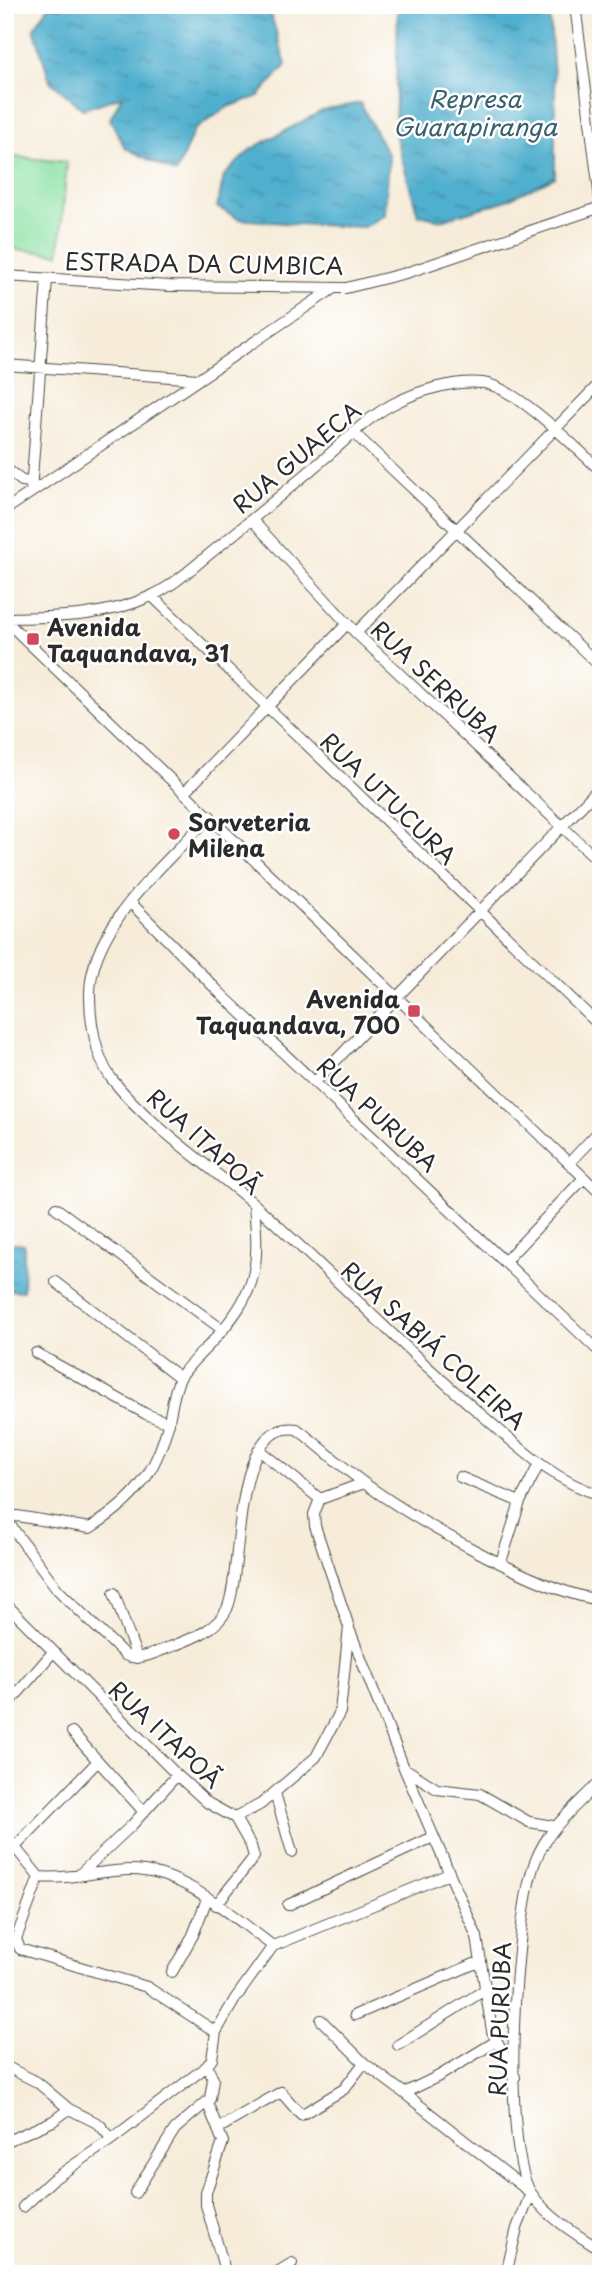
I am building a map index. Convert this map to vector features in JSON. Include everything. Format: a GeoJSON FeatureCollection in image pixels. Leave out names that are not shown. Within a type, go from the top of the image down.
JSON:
{"type":"FeatureCollection","features":[{"type":"Feature","properties":{"kind":"street"},"geometry":{"type":"LineString","coordinates":[[575,5],[601,207]]}},
{"type":"Feature","properties":{"kind":"street","name":"ESTRADA DA CUMBICA"},"geometry":{"type":"LineString","coordinates":[[5,276],[170,286],[334,288],[406,273],[601,207]]}},
{"type":"Feature","properties":{"kind":"street"},"geometry":{"type":"LineString","coordinates":[[30,487],[47,279]]}},
{"type":"Feature","properties":{"kind":"street"},"geometry":{"type":"LineString","coordinates":[[5,510],[30,487],[199,379],[334,288]]}},
{"type":"Feature","properties":{"kind":"street"},"geometry":{"type":"LineString","coordinates":[[5,365],[199,379]]}},
{"type":"Feature","properties":{"kind":"street"},"geometry":{"type":"LineString","coordinates":[[356,633],[601,382]]}},
{"type":"Feature","properties":{"kind":"street","name":"RUA GUAECA"},"geometry":{"type":"LineString","coordinates":[[5,619],[82,617],[110,612],[152,596],[175,582],[390,405],[456,384],[485,383],[506,392],[557,429],[601,471]]}},
{"type":"Feature","properties":{"kind":"street"},"geometry":{"type":"LineString","coordinates":[[354,433],[601,667]]}},
{"type":"Feature","properties":{"kind":"street"},"geometry":{"type":"LineString","coordinates":[[5,468],[30,487]]}},
{"type":"Feature","properties":{"kind":"street","name":"RUA SERRUBA"},"geometry":{"type":"LineString","coordinates":[[252,520],[356,633],[601,863]]}},
{"type":"Feature","properties":{"kind":"street","name":"RUA UTUCURA"},"geometry":{"type":"LineString","coordinates":[[152,596],[601,1027]]}},
{"type":"Feature","properties":{"kind":"street"},"geometry":{"type":"LineString","coordinates":[[5,619],[601,1194]]}},
{"type":"Feature","properties":{"kind":"street"},"geometry":{"type":"LineString","coordinates":[[185,792],[269,708],[347,624]]}},
{"type":"Feature","properties":{"kind":"street"},"geometry":{"type":"LineString","coordinates":[[316,1081],[601,786]]}},
{"type":"Feature","properties":{"kind":"street","name":"RUA ITAPOÃ"},"geometry":{"type":"LineString","coordinates":[[5,1518],[17,1516],[90,1528],[119,1508],[141,1486],[158,1461],[180,1378],[223,1330],[249,1290],[257,1270],[254,1205],[161,1129],[109,1075],[97,1045],[91,1018],[91,974],[107,934],[130,902],[210,816]]}},
{"type":"Feature","properties":{"kind":"street","name":"RUA PURUBA"},"geometry":{"type":"LineString","coordinates":[[130,902],[221,994],[601,1353]]}},
{"type":"Feature","properties":{"kind":"street"},"geometry":{"type":"LineString","coordinates":[[569,1163],[601,1129]]}},
{"type":"Feature","properties":{"kind":"street"},"geometry":{"type":"LineString","coordinates":[[505,1261],[584,1178]]}},
{"type":"Feature","properties":{"kind":"street","name":"RUA SABIÁ COLEIRA"},"geometry":{"type":"LineString","coordinates":[[254,1205],[377,1323],[539,1464],[601,1495]]}},
{"type":"Feature","properties":{"kind":"street"},"geometry":{"type":"LineString","coordinates":[[56,1208],[223,1330]]}},
{"type":"Feature","properties":{"kind":"street"},"geometry":{"type":"LineString","coordinates":[[56,1282],[180,1378]]}},
{"type":"Feature","properties":{"kind":"street"},"geometry":{"type":"LineString","coordinates":[[36,1353],[146,1414],[169,1423]]}},
{"type":"Feature","properties":{"kind":"street"},"geometry":{"type":"LineString","coordinates":[[5,1518],[58,1590],[125,1655],[137,1658],[203,1633],[226,1611],[233,1590],[243,1499],[259,1450],[274,1432],[286,1427],[297,1429],[364,1483],[430,1524],[501,1562],[566,1591],[601,1600]]}},
{"type":"Feature","properties":{"kind":"street"},"geometry":{"type":"LineString","coordinates":[[259,1450],[320,1499]]}},
{"type":"Feature","properties":{"kind":"street"},"geometry":{"type":"LineString","coordinates":[[501,1562],[520,1503],[539,1464]]}},
{"type":"Feature","properties":{"kind":"street"},"geometry":{"type":"LineString","coordinates":[[460,1477],[520,1503]]}},
{"type":"Feature","properties":{"kind":"street"},"geometry":{"type":"LineString","coordinates":[[364,1483],[320,1499],[314,1514],[315,1526],[349,1628],[404,1768],[477,1937],[483,1992],[495,2042],[515,2078]]}},
{"type":"Feature","properties":{"kind":"street"},"geometry":{"type":"LineString","coordinates":[[114,1593],[137,1658]]}},
{"type":"Feature","properties":{"kind":"street","name":"RUA ITAPOÃ"},"geometry":{"type":"LineString","coordinates":[[5,1603],[177,1775],[208,1803],[235,1818]]}},
{"type":"Feature","properties":{"kind":"street"},"geometry":{"type":"LineString","coordinates":[[172,1972],[211,1902],[254,1857],[251,1846],[235,1818],[275,1793],[316,1757],[330,1735],[340,1712],[349,1628]]}},
{"type":"Feature","properties":{"kind":"street"},"geometry":{"type":"LineString","coordinates":[[5,1707],[53,1652]]}},
{"type":"Feature","properties":{"kind":"street"},"geometry":{"type":"LineString","coordinates":[[72,1732],[144,1812]]}},
{"type":"Feature","properties":{"kind":"street"},"geometry":{"type":"LineString","coordinates":[[15,1847],[98,1761]]}},
{"type":"Feature","properties":{"kind":"street"},"geometry":{"type":"LineString","coordinates":[[404,1768],[437,1789],[480,1794],[529,1822],[553,1826]]}},
{"type":"Feature","properties":{"kind":"street"},"geometry":{"type":"LineString","coordinates":[[79,1875],[144,1812],[177,1775]]}},
{"type":"Feature","properties":{"kind":"street","name":"RUA PURUBA"},"geometry":{"type":"LineString","coordinates":[[601,1780],[553,1826],[535,1862],[524,1910],[517,1985],[515,2078],[517,2141],[521,2165],[531,2193],[557,2220],[601,2250]]}},
{"type":"Feature","properties":{"kind":"street"},"geometry":{"type":"LineString","coordinates":[[275,1793],[292,1852]]}},
{"type":"Feature","properties":{"kind":"street"},"geometry":{"type":"LineString","coordinates":[[5,1835],[39,1877]]}},
{"type":"Feature","properties":{"kind":"street"},"geometry":{"type":"LineString","coordinates":[[288,1905],[433,1837]]}},
{"type":"Feature","properties":{"kind":"street"},"geometry":{"type":"LineString","coordinates":[[39,1877],[132,1870],[149,1872],[177,1882],[211,1902],[273,1946]]}},
{"type":"Feature","properties":{"kind":"street"},"geometry":{"type":"LineString","coordinates":[[23,2207],[52,2180],[113,2139],[207,2066],[212,2059],[216,2032],[235,1998],[273,1946],[449,1874]]}},
{"type":"Feature","properties":{"kind":"street"},"geometry":{"type":"LineString","coordinates":[[39,1877],[16,1939],[20,1948],[148,1987],[216,2032]]}},
{"type":"Feature","properties":{"kind":"street"},"geometry":{"type":"LineString","coordinates":[[355,2015],[481,1961]]}},
{"type":"Feature","properties":{"kind":"street"},"geometry":{"type":"LineString","coordinates":[[398,2045],[483,1992]]}},
{"type":"Feature","properties":{"kind":"street"},"geometry":{"type":"LineString","coordinates":[[321,2020],[364,2063],[531,2193],[519,2221],[506,2274]]}},
{"type":"Feature","properties":{"kind":"street"},"geometry":{"type":"LineString","coordinates":[[404,2093],[439,2076],[495,2042]]}},
{"type":"Feature","properties":{"kind":"street"},"geometry":{"type":"LineString","coordinates":[[219,2128],[281,2092],[301,2115],[344,2089],[364,2063]]}},
{"type":"Feature","properties":{"kind":"street"},"geometry":{"type":"LineString","coordinates":[[5,2066],[37,2082],[69,2109],[99,2124],[113,2139]]}},
{"type":"Feature","properties":{"kind":"street"},"geometry":{"type":"LineString","coordinates":[[135,2193],[175,2129],[207,2102],[213,2079],[207,2066]]}},
{"type":"Feature","properties":{"kind":"street"},"geometry":{"type":"LineString","coordinates":[[207,2102],[219,2128],[223,2148],[206,2192],[206,2205],[226,2274]]}},
{"type":"Feature","properties":{"kind":"street"},"geometry":{"type":"LineString","coordinates":[[5,2142],[53,2122],[69,2109]]}},
{"type":"Feature","properties":{"kind":"street"},"geometry":{"type":"LineString","coordinates":[[274,2274],[292,2263]]}},
{"type":"Feature","properties":{"kind":"green space"},"geometry":{"type":"Polygon","coordinates":[[[5,156],[67,162],[59,254],[5,248],[5,156]]]}},
{"type":"Feature","properties":{"kind":"water"},"geometry":{"type":"Polygon","coordinates":[[[50,5],[268,5],[286,65],[259,96],[228,107],[194,130],[176,173],[125,148],[110,119],[122,96],[83,109],[50,81],[34,28],[50,5]]]}},
{"type":"Feature","properties":{"kind":"water","name":"Represa Guarapiranga"},"geometry":{"type":"Polygon","coordinates":[[[398,5],[549,5],[555,90],[555,177],[504,201],[441,220],[418,215],[395,134],[398,5]]]}},
{"type":"Feature","properties":{"kind":"water","name":"Represa Guarapiranga"},"geometry":{"type":"Polygon","coordinates":[[[360,103],[389,156],[385,215],[364,227],[296,224],[239,219],[217,207],[224,176],[251,149],[322,111],[360,103]]]}},
{"type":"Feature","properties":{"kind":"water"},"geometry":{"type":"Polygon","coordinates":[[[7,1243],[24,1244],[23,1291],[6,1290],[7,1243]]]}},
{"type":"Feature","properties":{"kind":"place","name":"Avenida Taquandava, 31"},"geometry":{"type":"Point","coordinates":[33,639]}},
{"type":"Feature","properties":{"kind":"place","name":"Sorveteria Milena"},"geometry":{"type":"Point","coordinates":[174,834]}},
{"type":"Feature","properties":{"kind":"place","name":"Avenida Taquandava, 700"},"geometry":{"type":"Point","coordinates":[414,1011]}}]}
